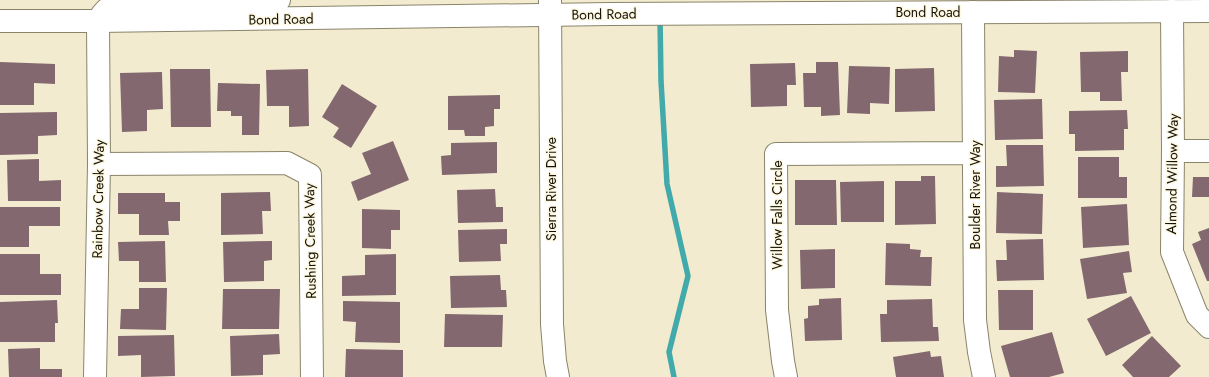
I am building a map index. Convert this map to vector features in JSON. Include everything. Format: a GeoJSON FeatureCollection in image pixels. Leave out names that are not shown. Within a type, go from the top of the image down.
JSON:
{"type":"FeatureCollection","features":[{"type":"Feature","properties":{"kind":"street"},"geometry":{"type":"LineString","coordinates":[[98,21],[106,8],[122,2],[273,2],[279,0]]}},
{"type":"Feature","properties":{"kind":"street","name":"Bond Road"},"geometry":{"type":"LineString","coordinates":[[0,21],[98,21],[550,8],[610,14],[980,6],[1209,11]]}},
{"type":"Feature","properties":{"kind":"street","name":"Boulder River Way"},"geometry":{"type":"LineString","coordinates":[[980,6],[974,153],[975,320],[978,352],[984,377]]}},
{"type":"Feature","properties":{"kind":"street","name":"Sierra River Drive"},"geometry":{"type":"LineString","coordinates":[[550,8],[552,324],[558,377]]}},
{"type":"Feature","properties":{"kind":"street","name":"Almond Willow Way"},"geometry":{"type":"LineString","coordinates":[[1172,11],[1174,151],[1172,252],[1197,315],[1209,327]]}},
{"type":"Feature","properties":{"kind":"street","name":"Rainbow Creek Way"},"geometry":{"type":"LineString","coordinates":[[95,377],[99,164],[98,21]]}},
{"type":"Feature","properties":{"kind":"street"},"geometry":{"type":"LineString","coordinates":[[1174,151],[1209,151]]}},
{"type":"Feature","properties":{"kind":"street","name":"Willow Falls Circle"},"geometry":{"type":"LineString","coordinates":[[786,377],[777,310],[776,154],[974,153]]}},
{"type":"Feature","properties":{"kind":"street","name":"Rushing Creek Way"},"geometry":{"type":"LineString","coordinates":[[99,164],[287,163],[310,175],[312,377]]}},
{"type":"Feature","properties":{"kind":"building"},"geometry":{"type":"Polygon","coordinates":[[[1014,50],[1037,51],[1035,93],[998,92],[999,56],[1014,57],[1014,50]]]}},
{"type":"Feature","properties":{"kind":"building"},"geometry":{"type":"Polygon","coordinates":[[[1128,51],[1128,72],[1121,72],[1122,101],[1100,101],[1100,92],[1081,92],[1080,52],[1128,51]]]}},
{"type":"Feature","properties":{"kind":"building"},"geometry":{"type":"Polygon","coordinates":[[[0,62],[55,64],[55,84],[34,83],[34,105],[0,105],[0,62]]]}},
{"type":"Feature","properties":{"kind":"building"},"geometry":{"type":"Polygon","coordinates":[[[816,62],[838,62],[840,115],[821,116],[821,107],[804,107],[803,73],[816,73],[816,62]]]}},
{"type":"Feature","properties":{"kind":"building"},"geometry":{"type":"Polygon","coordinates":[[[795,63],[796,85],[787,85],[787,106],[751,107],[750,64],[795,63]]]}},
{"type":"Feature","properties":{"kind":"building"},"geometry":{"type":"Polygon","coordinates":[[[849,66],[890,67],[889,104],[870,103],[870,114],[847,113],[849,66]]]}},
{"type":"Feature","properties":{"kind":"building"},"geometry":{"type":"Polygon","coordinates":[[[934,68],[935,111],[895,112],[895,69],[934,68]]]}},
{"type":"Feature","properties":{"kind":"building"},"geometry":{"type":"Polygon","coordinates":[[[170,69],[210,69],[211,127],[171,127],[170,69]]]}},
{"type":"Feature","properties":{"kind":"building"},"geometry":{"type":"Polygon","coordinates":[[[308,69],[309,126],[289,127],[289,106],[267,106],[266,70],[308,69]]]}},
{"type":"Feature","properties":{"kind":"building"},"geometry":{"type":"Polygon","coordinates":[[[162,72],[163,109],[147,110],[147,131],[122,132],[120,73],[162,72]]]}},
{"type":"Feature","properties":{"kind":"building"},"geometry":{"type":"Polygon","coordinates":[[[218,83],[260,84],[259,135],[242,135],[242,116],[231,116],[231,111],[217,111],[218,83]]]}},
{"type":"Feature","properties":{"kind":"building"},"geometry":{"type":"Polygon","coordinates":[[[342,84],[377,106],[351,148],[333,137],[339,128],[322,117],[342,84]]]}},
{"type":"Feature","properties":{"kind":"building"},"geometry":{"type":"Polygon","coordinates":[[[500,95],[500,109],[494,109],[494,126],[485,127],[485,136],[465,136],[464,130],[448,130],[448,96],[500,95]]]}},
{"type":"Feature","properties":{"kind":"building"},"geometry":{"type":"Polygon","coordinates":[[[1042,99],[1043,139],[995,140],[994,100],[1042,99]]]}},
{"type":"Feature","properties":{"kind":"building"},"geometry":{"type":"Polygon","coordinates":[[[1127,110],[1128,129],[1124,129],[1124,150],[1075,151],[1075,134],[1069,134],[1069,111],[1127,110]]]}},
{"type":"Feature","properties":{"kind":"building"},"geometry":{"type":"Polygon","coordinates":[[[57,112],[57,135],[38,136],[38,154],[0,155],[0,113],[57,112]]]}},
{"type":"Feature","properties":{"kind":"building"},"geometry":{"type":"Polygon","coordinates":[[[393,141],[409,180],[358,201],[351,182],[371,174],[362,153],[393,141]]]}},
{"type":"Feature","properties":{"kind":"building"},"geometry":{"type":"Polygon","coordinates":[[[497,142],[497,173],[442,175],[441,156],[451,155],[451,143],[497,142]]]}},
{"type":"Feature","properties":{"kind":"building"},"geometry":{"type":"Polygon","coordinates":[[[1006,145],[1043,145],[1044,186],[996,187],[996,166],[1007,166],[1006,145]]]}},
{"type":"Feature","properties":{"kind":"building"},"geometry":{"type":"Polygon","coordinates":[[[1078,157],[1119,157],[1119,177],[1127,177],[1127,198],[1078,198],[1078,157]]]}},
{"type":"Feature","properties":{"kind":"building"},"geometry":{"type":"Polygon","coordinates":[[[39,159],[39,181],[61,180],[61,201],[8,201],[7,160],[39,159]]]}},
{"type":"Feature","properties":{"kind":"building"},"geometry":{"type":"Polygon","coordinates":[[[921,176],[935,176],[936,224],[895,225],[895,181],[921,181],[921,176]]]}},
{"type":"Feature","properties":{"kind":"building"},"geometry":{"type":"Polygon","coordinates":[[[1193,177],[1209,177],[1209,197],[1192,197],[1193,177]]]}},
{"type":"Feature","properties":{"kind":"building"},"geometry":{"type":"Polygon","coordinates":[[[795,180],[836,180],[837,225],[795,225],[795,180]]]}},
{"type":"Feature","properties":{"kind":"building"},"geometry":{"type":"Polygon","coordinates":[[[884,181],[884,222],[841,222],[840,182],[884,181]]]}},
{"type":"Feature","properties":{"kind":"building"},"geometry":{"type":"Polygon","coordinates":[[[495,189],[496,207],[503,207],[503,222],[458,223],[457,190],[495,189]]]}},
{"type":"Feature","properties":{"kind":"building"},"geometry":{"type":"Polygon","coordinates":[[[270,192],[271,211],[262,211],[263,234],[221,235],[221,193],[270,192]]]}},
{"type":"Feature","properties":{"kind":"building"},"geometry":{"type":"Polygon","coordinates":[[[997,192],[1043,194],[1042,234],[996,233],[997,192]]]}},
{"type":"Feature","properties":{"kind":"building"},"geometry":{"type":"Polygon","coordinates":[[[118,193],[165,193],[165,202],[180,202],[180,221],[168,221],[169,235],[139,235],[139,214],[118,214],[118,193]]]}},
{"type":"Feature","properties":{"kind":"building"},"geometry":{"type":"Polygon","coordinates":[[[1127,204],[1129,245],[1083,248],[1081,207],[1127,204]]]}},
{"type":"Feature","properties":{"kind":"building"},"geometry":{"type":"Polygon","coordinates":[[[0,207],[60,207],[60,226],[29,226],[29,247],[0,247],[0,207]]]}},
{"type":"Feature","properties":{"kind":"building"},"geometry":{"type":"Polygon","coordinates":[[[362,209],[400,210],[400,230],[391,230],[391,249],[362,248],[362,209]]]}},
{"type":"Feature","properties":{"kind":"building"},"geometry":{"type":"Polygon","coordinates":[[[1209,228],[1209,281],[1207,281],[1192,244],[1201,240],[1198,232],[1209,228]]]}},
{"type":"Feature","properties":{"kind":"building"},"geometry":{"type":"Polygon","coordinates":[[[507,229],[507,244],[500,244],[501,261],[459,262],[458,230],[507,229]]]}},
{"type":"Feature","properties":{"kind":"building"},"geometry":{"type":"Polygon","coordinates":[[[1043,239],[1044,280],[997,281],[996,260],[1007,260],[1006,240],[1043,239]]]}},
{"type":"Feature","properties":{"kind":"building"},"geometry":{"type":"Polygon","coordinates":[[[165,241],[166,282],[139,282],[139,261],[119,261],[118,242],[165,241]]]}},
{"type":"Feature","properties":{"kind":"building"},"geometry":{"type":"Polygon","coordinates":[[[272,241],[272,260],[264,261],[264,281],[224,282],[223,242],[272,241]]]}},
{"type":"Feature","properties":{"kind":"building"},"geometry":{"type":"Polygon","coordinates":[[[886,243],[910,244],[910,249],[921,250],[920,257],[932,257],[931,286],[885,285],[886,243]]]}},
{"type":"Feature","properties":{"kind":"building"},"geometry":{"type":"Polygon","coordinates":[[[835,249],[835,288],[801,289],[800,250],[835,249]]]}},
{"type":"Feature","properties":{"kind":"building"},"geometry":{"type":"Polygon","coordinates":[[[1129,251],[1132,272],[1123,273],[1127,293],[1087,299],[1080,259],[1129,251]]]}},
{"type":"Feature","properties":{"kind":"building"},"geometry":{"type":"Polygon","coordinates":[[[0,254],[40,254],[40,274],[61,274],[61,295],[0,295],[0,254]]]}},
{"type":"Feature","properties":{"kind":"building"},"geometry":{"type":"Polygon","coordinates":[[[396,254],[396,295],[342,296],[342,276],[365,275],[365,255],[396,254]]]}},
{"type":"Feature","properties":{"kind":"building"},"geometry":{"type":"Polygon","coordinates":[[[500,275],[501,290],[506,290],[507,307],[451,308],[450,276],[500,275]]]}},
{"type":"Feature","properties":{"kind":"building"},"geometry":{"type":"Polygon","coordinates":[[[139,288],[167,288],[166,330],[120,329],[121,309],[139,309],[139,288]]]}},
{"type":"Feature","properties":{"kind":"building"},"geometry":{"type":"Polygon","coordinates":[[[223,289],[280,289],[279,329],[222,329],[223,289]]]}},
{"type":"Feature","properties":{"kind":"building"},"geometry":{"type":"Polygon","coordinates":[[[998,290],[1033,290],[1033,330],[999,330],[998,290]]]}},
{"type":"Feature","properties":{"kind":"building"},"geometry":{"type":"Polygon","coordinates":[[[1131,296],[1151,333],[1106,356],[1087,319],[1131,296]]]}},
{"type":"Feature","properties":{"kind":"building"},"geometry":{"type":"Polygon","coordinates":[[[841,298],[842,340],[805,341],[804,319],[808,318],[808,306],[819,305],[819,299],[841,298]]]}},
{"type":"Feature","properties":{"kind":"building"},"geometry":{"type":"Polygon","coordinates":[[[932,299],[933,327],[938,327],[939,341],[881,342],[880,314],[887,314],[887,300],[932,299]]]}},
{"type":"Feature","properties":{"kind":"building"},"geometry":{"type":"Polygon","coordinates":[[[57,300],[58,323],[55,323],[55,342],[0,342],[0,302],[57,300]]]}},
{"type":"Feature","properties":{"kind":"building"},"geometry":{"type":"Polygon","coordinates":[[[343,301],[400,302],[400,343],[355,342],[356,322],[343,321],[343,301]]]}},
{"type":"Feature","properties":{"kind":"building"},"geometry":{"type":"Polygon","coordinates":[[[445,314],[503,315],[502,347],[444,347],[445,314]]]}},
{"type":"Feature","properties":{"kind":"building"},"geometry":{"type":"Polygon","coordinates":[[[1052,332],[1064,373],[1049,377],[1010,377],[1001,346],[1052,332]]]}},
{"type":"Feature","properties":{"kind":"building"},"geometry":{"type":"Polygon","coordinates":[[[279,334],[280,354],[263,355],[263,375],[231,376],[230,336],[279,334]]]}},
{"type":"Feature","properties":{"kind":"building"},"geometry":{"type":"Polygon","coordinates":[[[174,335],[175,376],[141,377],[141,355],[118,356],[118,336],[174,335]]]}},
{"type":"Feature","properties":{"kind":"building"},"geometry":{"type":"Polygon","coordinates":[[[1152,336],[1181,366],[1169,377],[1133,377],[1122,365],[1152,336]]]}},
{"type":"Feature","properties":{"kind":"building"},"geometry":{"type":"Polygon","coordinates":[[[40,348],[40,369],[62,369],[62,377],[9,377],[8,349],[40,348]]]}},
{"type":"Feature","properties":{"kind":"building"},"geometry":{"type":"Polygon","coordinates":[[[346,349],[403,350],[403,377],[345,377],[346,349]]]}},
{"type":"Feature","properties":{"kind":"building"},"geometry":{"type":"Polygon","coordinates":[[[930,351],[931,357],[941,356],[944,377],[896,377],[893,357],[930,351]]]}},
{"type":"Feature","properties":{"kind":"waterway"},"geometry":{"type":"LineString","coordinates":[[660,18],[661,81],[667,184],[688,276],[669,352],[674,377]]}}]}
